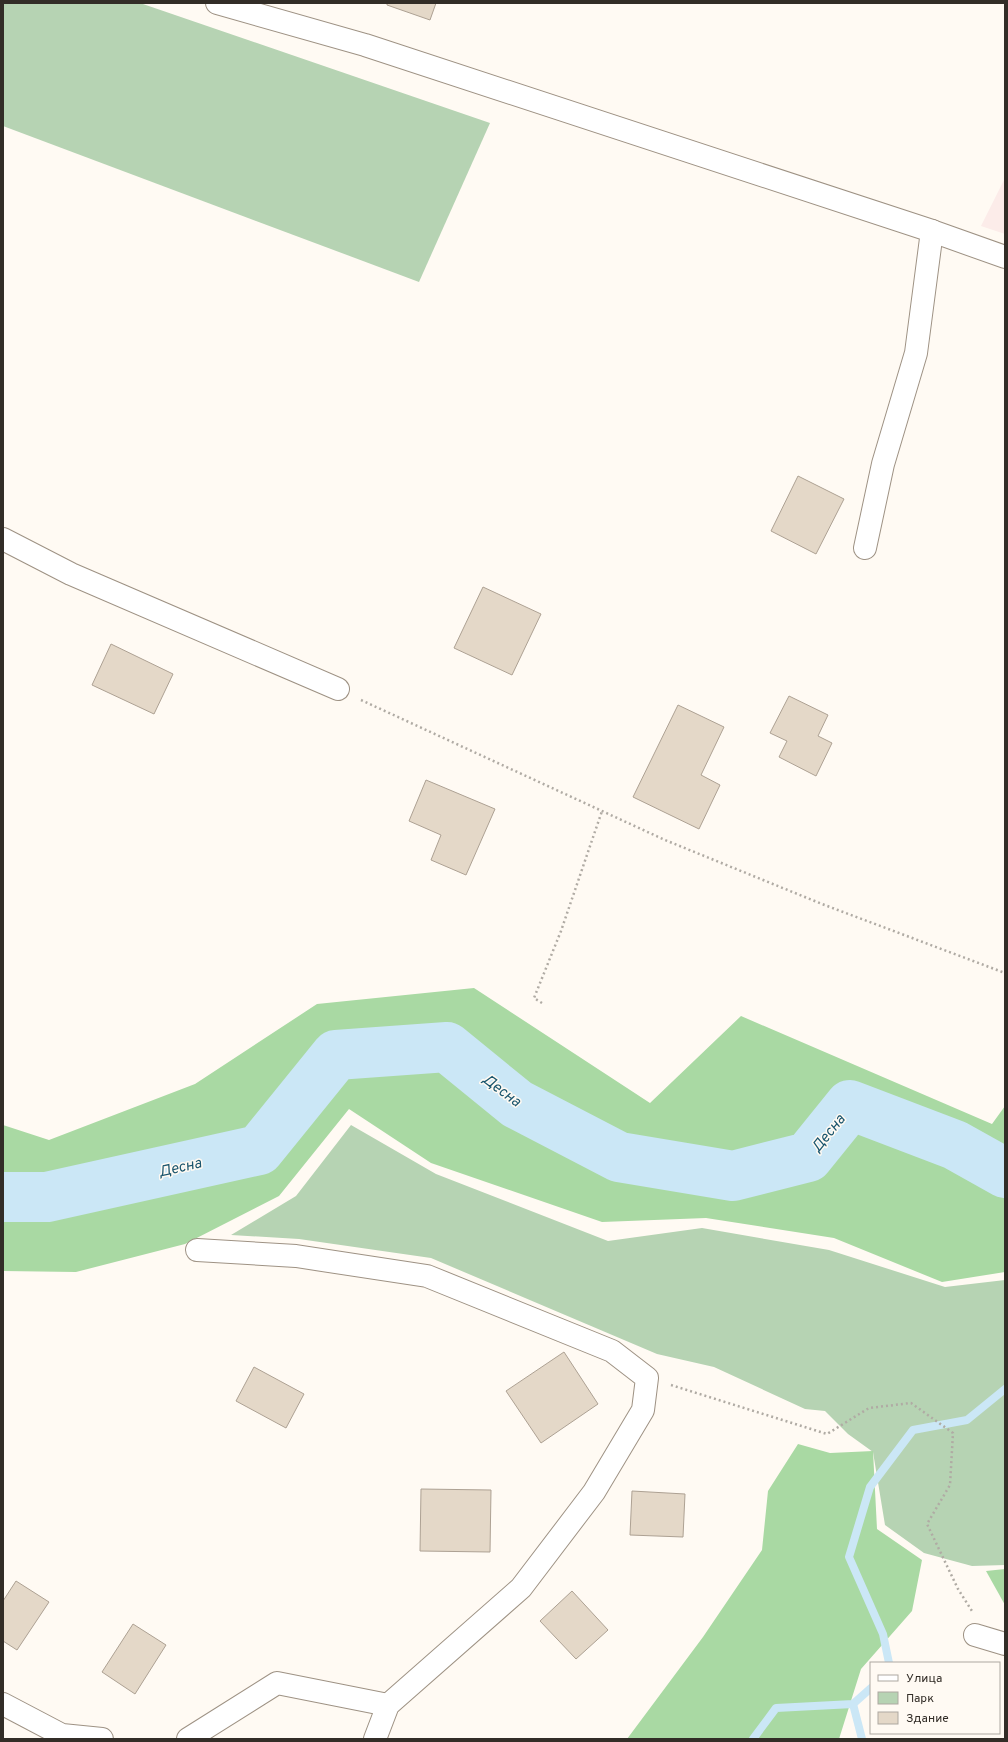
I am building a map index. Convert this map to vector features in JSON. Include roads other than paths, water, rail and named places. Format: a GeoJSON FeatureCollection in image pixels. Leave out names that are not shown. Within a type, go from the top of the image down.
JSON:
{"type":"FeatureCollection","features":[{"type":"Feature","properties":{"kind":"street"},"geometry":{"type":"LineString","coordinates":[[217,3],[365,45],[932,231],[1005,257]]}},
{"type":"Feature","properties":{"kind":"street"},"geometry":{"type":"LineString","coordinates":[[865,548],[883,464],[916,353],[932,231]]}},
{"type":"Feature","properties":{"kind":"street"},"geometry":{"type":"LineString","coordinates":[[3,539],[71,574],[338,689]]}},
{"type":"Feature","properties":{"kind":"street"},"geometry":{"type":"LineString","coordinates":[[198,1250],[296,1256],[427,1276],[612,1351],[647,1378],[643,1410],[594,1492],[521,1588],[388,1705],[375,1739]]}},
{"type":"Feature","properties":{"kind":"street"},"geometry":{"type":"LineString","coordinates":[[975,1635],[1005,1644]]}},
{"type":"Feature","properties":{"kind":"street"},"geometry":{"type":"LineString","coordinates":[[188,1739],[278,1683],[388,1705]]}},
{"type":"Feature","properties":{"kind":"street"},"geometry":{"type":"LineString","coordinates":[[3,1704],[62,1737],[102,1739]]}},
{"type":"Feature","properties":{"kind":"waterway","name":"Десна"},"geometry":{"type":"LineString","coordinates":[[3,1197],[47,1197],[259,1150],[336,1055],[447,1047],[517,1104],[619,1157],[733,1176],[808,1157],[850,1105],[955,1145],[1005,1173]]}},
{"type":"Feature","properties":{"kind":"waterway"},"geometry":{"type":"LineString","coordinates":[[889,1662],[883,1634],[849,1557],[870,1487],[913,1430],[967,1420],[1005,1389]]}},
{"type":"Feature","properties":{"kind":"waterway"},"geometry":{"type":"LineString","coordinates":[[753,1739],[776,1708],[853,1704],[870,1689]]}},
{"type":"Feature","properties":{"kind":"waterway"},"geometry":{"type":"LineString","coordinates":[[853,1704],[862,1739]]}}]}
